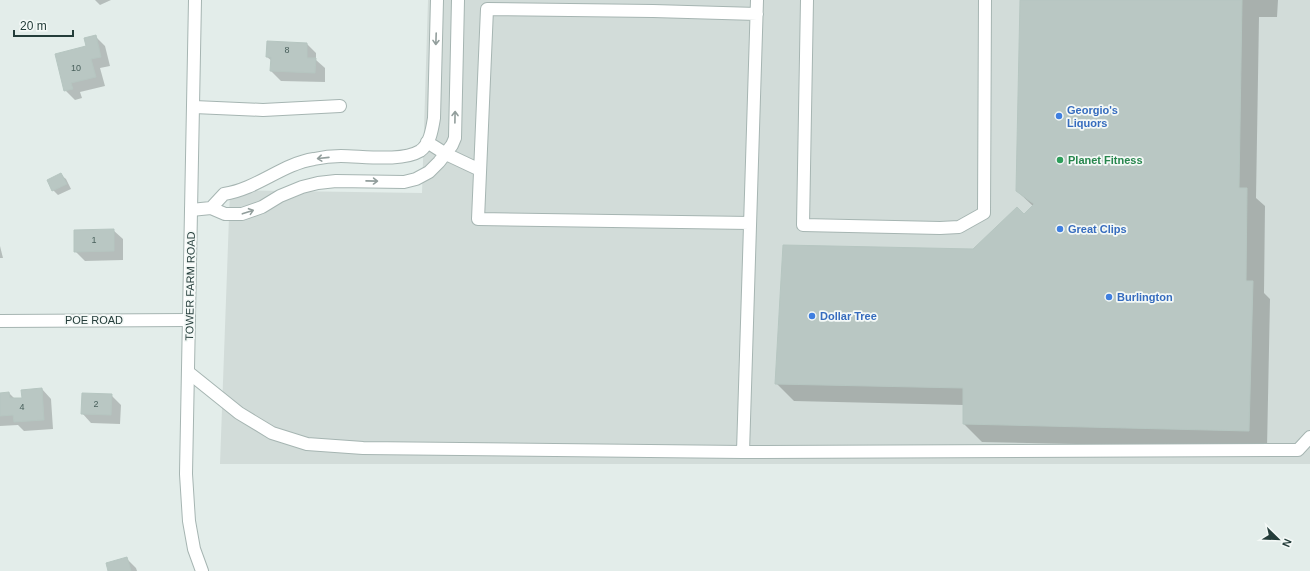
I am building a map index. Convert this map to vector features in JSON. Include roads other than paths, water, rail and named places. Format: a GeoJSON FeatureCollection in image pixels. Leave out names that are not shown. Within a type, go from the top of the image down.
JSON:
{"type":"FeatureCollection","features":[{"type":"Feature","properties":{"kind":"street","name":"TOWER FARM ROAD"},"geometry":{"type":"LineString","coordinates":[[195,0],[186,474],[189,521],[194,548],[202,571]]}},
{"type":"Feature","properties":{"kind":"street"},"geometry":{"type":"LineString","coordinates":[[211,208],[224,194],[247,188],[295,164],[312,159],[339,156],[396,157],[420,150],[427,142],[432,132],[434,118],[437,0]]}},
{"type":"Feature","properties":{"kind":"street"},"geometry":{"type":"LineString","coordinates":[[191,210],[211,208],[225,214],[242,214],[262,207],[287,193],[318,183],[336,181],[404,182],[416,179],[429,172],[446,154],[455,138],[458,0]]}},
{"type":"Feature","properties":{"kind":"street"},"geometry":{"type":"LineString","coordinates":[[743,452],[757,0]]}},
{"type":"Feature","properties":{"kind":"street"},"geometry":{"type":"LineString","coordinates":[[807,0],[803,225],[940,228],[959,227],[984,212],[985,0]]}},
{"type":"Feature","properties":{"kind":"street"},"geometry":{"type":"LineString","coordinates":[[750,223],[478,219],[487,9],[757,14]]}},
{"type":"Feature","properties":{"kind":"street"},"geometry":{"type":"LineString","coordinates":[[194,107],[264,110],[340,106]]}},
{"type":"Feature","properties":{"kind":"street"},"geometry":{"type":"LineString","coordinates":[[427,142],[446,154],[480,170]]}},
{"type":"Feature","properties":{"kind":"street","name":"POE ROAD"},"geometry":{"type":"LineString","coordinates":[[0,321],[189,320]]}},
{"type":"Feature","properties":{"kind":"street"},"geometry":{"type":"LineString","coordinates":[[188,372],[239,413],[272,433],[307,444],[363,448],[743,452],[1298,450],[1310,437]]}},
{"type":"Feature","properties":{"kind":"place","name":"Georgio's Liquors"},"geometry":{"type":"Point","coordinates":[1059,116]}},
{"type":"Feature","properties":{"kind":"place","name":"Planet Fitness"},"geometry":{"type":"Point","coordinates":[1060,160]}},
{"type":"Feature","properties":{"kind":"place","name":"Great Clips"},"geometry":{"type":"Point","coordinates":[1060,229]}},
{"type":"Feature","properties":{"kind":"place","name":"Burlington"},"geometry":{"type":"Point","coordinates":[1109,297]}},
{"type":"Feature","properties":{"kind":"place","name":"Dollar Tree"},"geometry":{"type":"Point","coordinates":[812,316]}}]}
